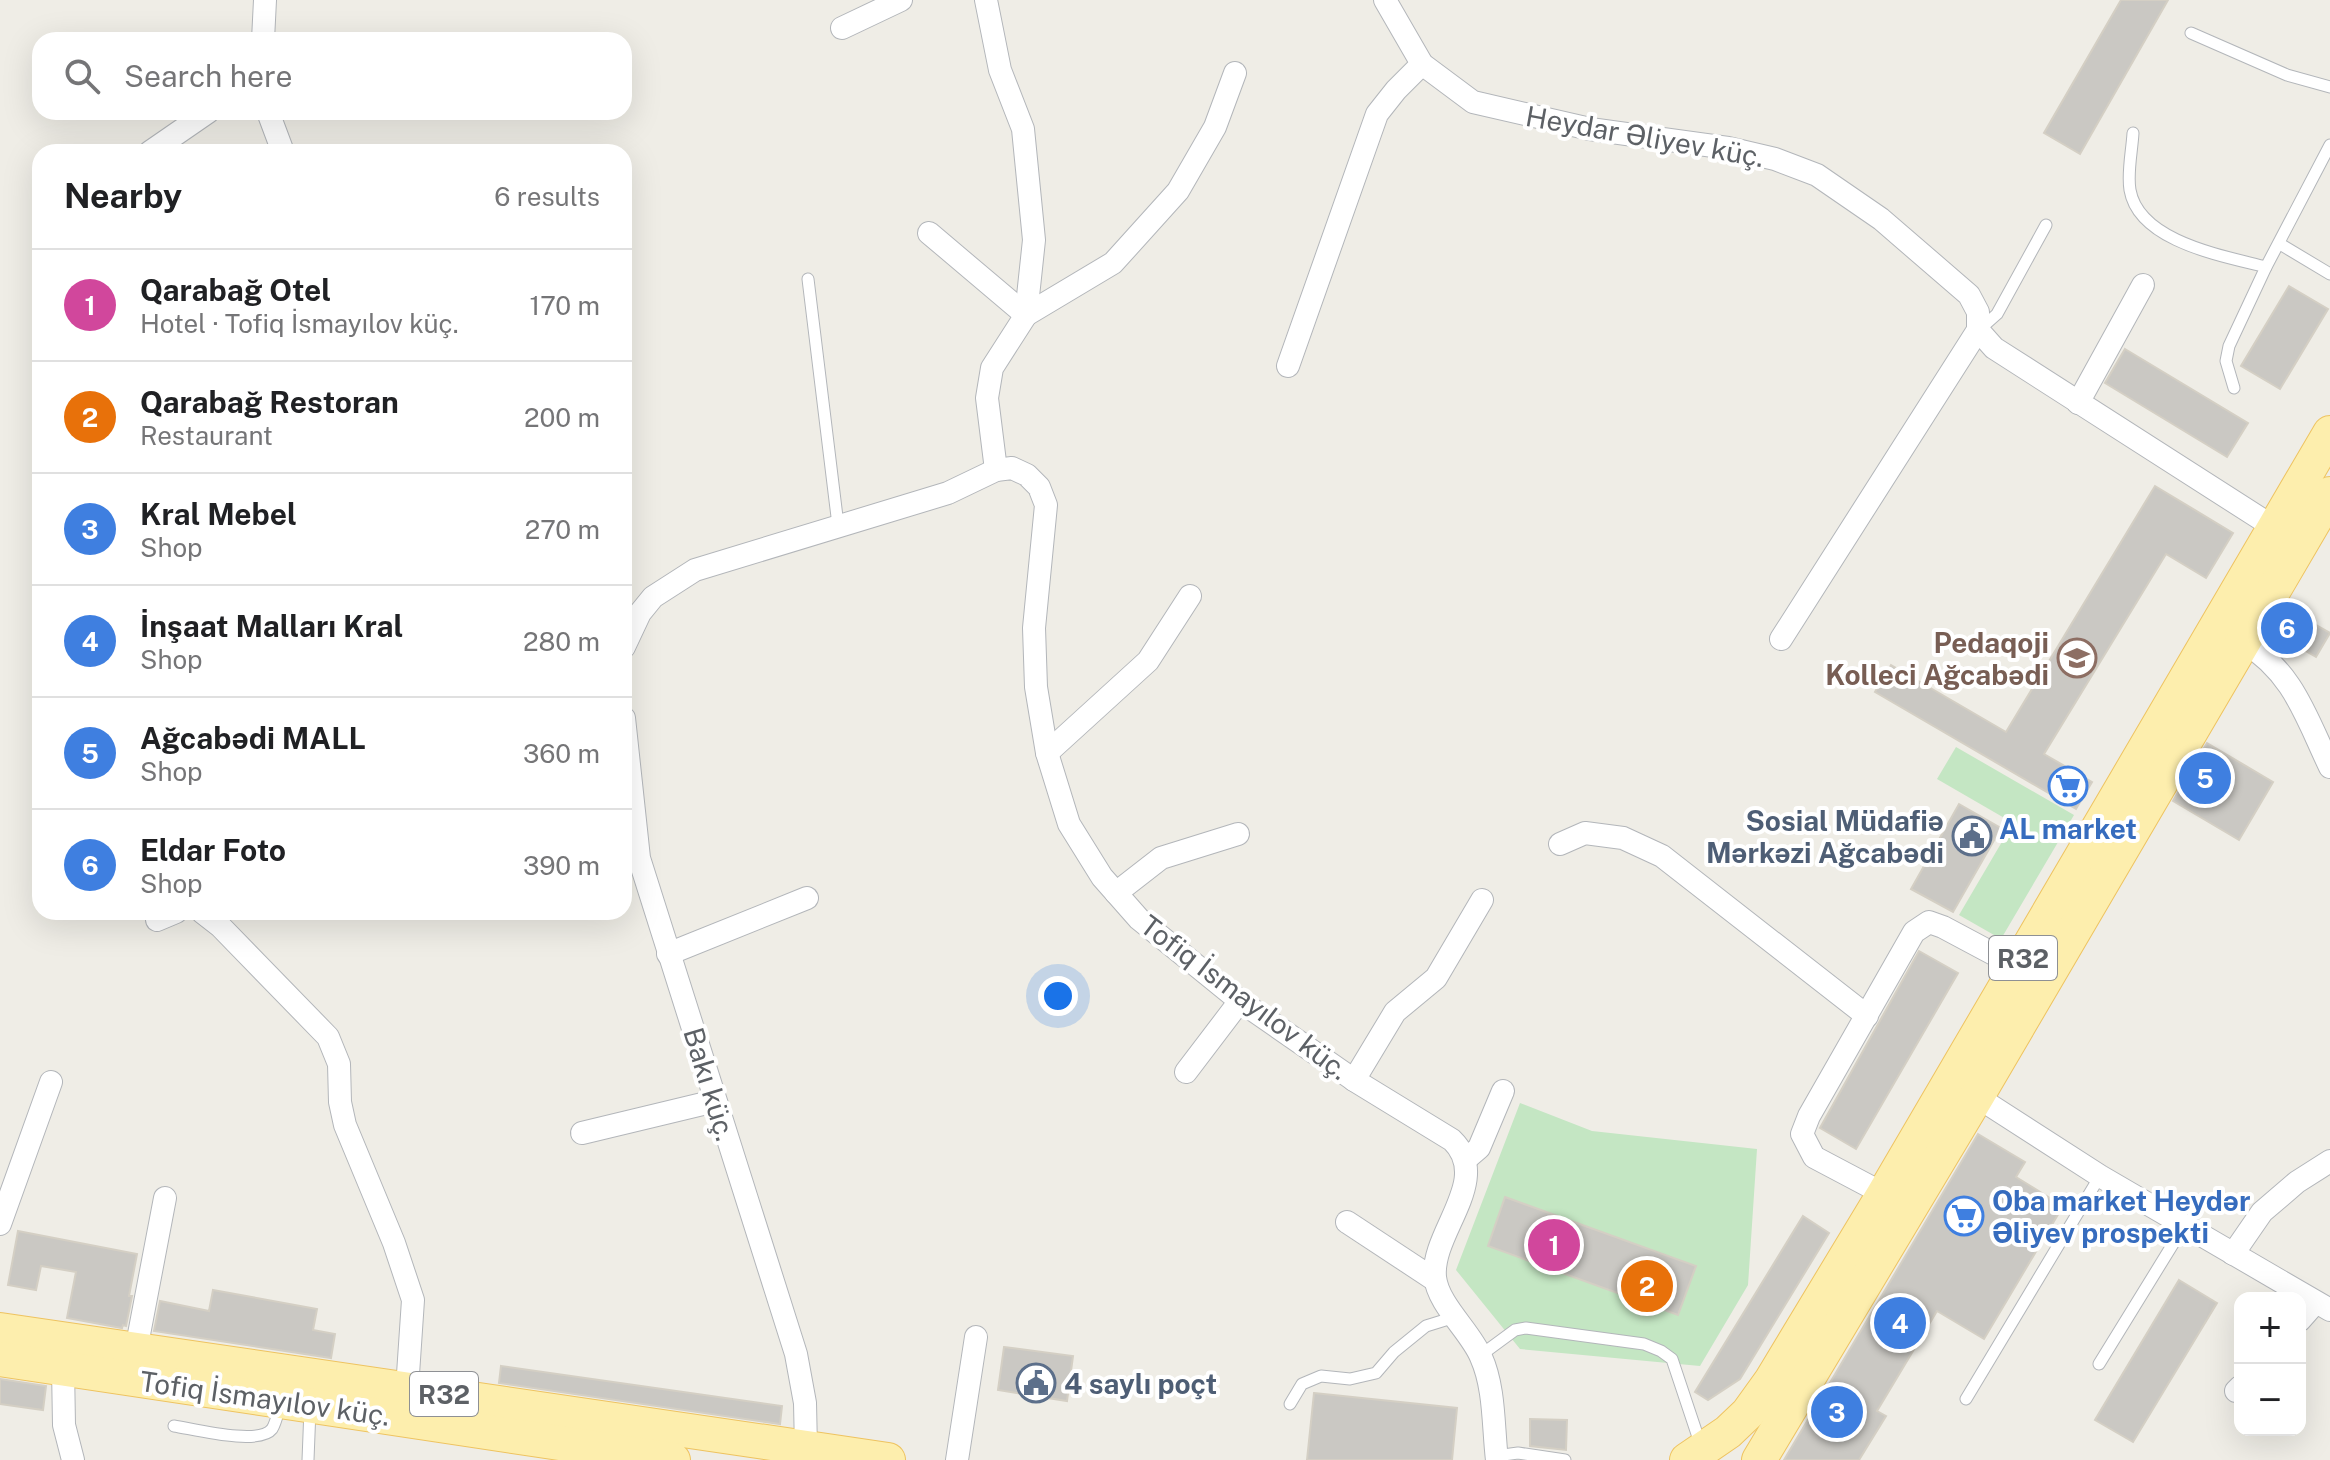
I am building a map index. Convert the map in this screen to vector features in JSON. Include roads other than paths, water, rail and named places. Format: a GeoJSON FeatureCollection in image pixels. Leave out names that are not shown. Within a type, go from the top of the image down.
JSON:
{"type":"FeatureCollection","features":[{"type":"Feature","properties":{"kind":"main road","name":"R32"},"geometry":{"type":"LineString","coordinates":[[1695,1455],[1748,1413],[1771,1381],[1884,1194],[1964,1089],[2018,967],[2330,433]]}},
{"type":"Feature","properties":{"kind":"main road","name":"R32"},"geometry":{"type":"LineString","coordinates":[[1759,1460],[1964,1089],[2243,642],[2330,494]]}},
{"type":"Feature","properties":{"kind":"main road","name":"R32"},"geometry":{"type":"LineString","coordinates":[[0,1330],[64,1354],[136,1350],[407,1389],[526,1422],[806,1448],[888,1460]]}},
{"type":"Feature","properties":{"kind":"main road","name":"Tofiq İsmayılov küç."},"geometry":{"type":"LineString","coordinates":[[0,1359],[64,1354],[296,1403],[526,1422],[673,1460]]}},
{"type":"Feature","properties":{"kind":"street"},"geometry":{"type":"LineString","coordinates":[[263,32],[265,0]]}},
{"type":"Feature","properties":{"kind":"street"},"geometry":{"type":"LineString","coordinates":[[842,28],[901,0]]}},
{"type":"Feature","properties":{"kind":"street"},"geometry":{"type":"LineString","coordinates":[[986,0],[1000,70],[1023,129],[1034,240],[1026,315]]}},
{"type":"Feature","properties":{"kind":"street","name":"Heydar Əliyev küç."},"geometry":{"type":"LineString","coordinates":[[1385,0],[1422,64],[1473,102],[1590,129],[1728,148],[1775,159],[1817,175],[1881,219],[1969,295],[1978,312],[1978,330]]}},
{"type":"Feature","properties":{"kind":"street"},"geometry":{"type":"LineString","coordinates":[[1288,366],[1377,114],[1422,64]]}},
{"type":"Feature","properties":{"kind":"street"},"geometry":{"type":"LineString","coordinates":[[632,630],[653,597],[695,570],[948,493],[996,470],[987,398],[992,368],[1026,315],[1113,263],[1178,191],[1215,127],[1235,73]]}},
{"type":"Feature","properties":{"kind":"street"},"geometry":{"type":"LineString","coordinates":[[162,144],[196,120]]}},
{"type":"Feature","properties":{"kind":"street"},"geometry":{"type":"LineString","coordinates":[[271,120],[280,144]]}},
{"type":"Feature","properties":{"kind":"street"},"geometry":{"type":"LineString","coordinates":[[929,233],[1026,315]]}},
{"type":"Feature","properties":{"kind":"street"},"geometry":{"type":"LineString","coordinates":[[2078,403],[2143,285]]}},
{"type":"Feature","properties":{"kind":"street"},"geometry":{"type":"LineString","coordinates":[[1781,639],[1978,330],[1994,348],[2275,528]]}},
{"type":"Feature","properties":{"kind":"street","name":"Tofiq İsmayılov küç."},"geometry":{"type":"LineString","coordinates":[[996,470],[1012,468],[1027,475],[1039,487],[1046,505],[1034,628],[1036,687],[1047,753],[1069,824],[1102,877],[1139,919],[1240,1001],[1354,1080],[1452,1140],[1461,1149],[1465,1160]]}},
{"type":"Feature","properties":{"kind":"street"},"geometry":{"type":"LineString","coordinates":[[1047,753],[1148,661],[1190,596]]}},
{"type":"Feature","properties":{"kind":"street"},"geometry":{"type":"LineString","coordinates":[[2243,642],[2264,654],[2278,668],[2296,695],[2330,767]]}},
{"type":"Feature","properties":{"kind":"street","name":"Bakı küç."},"geometry":{"type":"LineString","coordinates":[[632,793],[639,858],[796,1354],[805,1403],[806,1448]]}},
{"type":"Feature","properties":{"kind":"street"},"geometry":{"type":"LineString","coordinates":[[1560,844],[1585,833],[1623,838],[1662,856],[1867,1016]]}},
{"type":"Feature","properties":{"kind":"street"},"geometry":{"type":"LineString","coordinates":[[1116,893],[1161,858],[1238,834]]}},
{"type":"Feature","properties":{"kind":"street"},"geometry":{"type":"LineString","coordinates":[[668,954],[807,898]]}},
{"type":"Feature","properties":{"kind":"street"},"geometry":{"type":"LineString","coordinates":[[1354,1080],[1395,1012],[1436,978],[1482,900]]}},
{"type":"Feature","properties":{"kind":"street"},"geometry":{"type":"LineString","coordinates":[[212,920],[328,1037],[339,1064],[340,1102],[345,1125],[394,1243],[413,1300],[407,1389]]}},
{"type":"Feature","properties":{"kind":"street"},"geometry":{"type":"LineString","coordinates":[[1884,1194],[1814,1157],[1802,1134],[1809,1116],[1914,932],[1929,922],[2018,967]]}},
{"type":"Feature","properties":{"kind":"street"},"geometry":{"type":"LineString","coordinates":[[1186,1072],[1240,1001]]}},
{"type":"Feature","properties":{"kind":"street"},"geometry":{"type":"LineString","coordinates":[[0,1224],[51,1082]]}},
{"type":"Feature","properties":{"kind":"street"},"geometry":{"type":"LineString","coordinates":[[1964,1089],[2100,1176],[2323,1306]]}},
{"type":"Feature","properties":{"kind":"street"},"geometry":{"type":"LineString","coordinates":[[1435,1280],[1436,1262],[1464,1186],[1465,1160],[1479,1148],[1503,1091]]}},
{"type":"Feature","properties":{"kind":"street"},"geometry":{"type":"LineString","coordinates":[[582,1133],[715,1101]]}},
{"type":"Feature","properties":{"kind":"street"},"geometry":{"type":"LineString","coordinates":[[2233,1254],[2262,1212],[2297,1182],[2330,1161]]}},
{"type":"Feature","properties":{"kind":"street"},"geometry":{"type":"LineString","coordinates":[[136,1350],[165,1198]]}},
{"type":"Feature","properties":{"kind":"street"},"geometry":{"type":"LineString","coordinates":[[1347,1222],[1435,1280],[1481,1355],[1489,1382],[1496,1458]]}},
{"type":"Feature","properties":{"kind":"street"},"geometry":{"type":"LineString","coordinates":[[957,1460],[976,1337]]}},
{"type":"Feature","properties":{"kind":"street"},"geometry":{"type":"LineString","coordinates":[[64,1354],[64,1425],[73,1460]]}},
{"type":"Feature","properties":{"kind":"lane"},"geometry":{"type":"LineString","coordinates":[[2191,33],[2287,75],[2330,87]]}},
{"type":"Feature","properties":{"kind":"lane"},"geometry":{"type":"LineString","coordinates":[[2133,133],[2130,190],[2139,214],[2161,231],[2193,247],[2266,267]]}},
{"type":"Feature","properties":{"kind":"lane"},"geometry":{"type":"LineString","coordinates":[[2234,388],[2226,361],[2229,346],[2266,267],[2330,145]]}},
{"type":"Feature","properties":{"kind":"lane"},"geometry":{"type":"LineString","coordinates":[[1978,330],[1997,314],[2046,225]]}},
{"type":"Feature","properties":{"kind":"lane"},"geometry":{"type":"LineString","coordinates":[[2280,244],[2330,274]]}},
{"type":"Feature","properties":{"kind":"lane"},"geometry":{"type":"LineString","coordinates":[[808,279],[838,525]]}},
{"type":"Feature","properties":{"kind":"lane"},"geometry":{"type":"LineString","coordinates":[[1966,1399],[2100,1176]]}},
{"type":"Feature","properties":{"kind":"lane"},"geometry":{"type":"LineString","coordinates":[[2099,1364],[2184,1226]]}},
{"type":"Feature","properties":{"kind":"lane"},"geometry":{"type":"LineString","coordinates":[[1290,1404],[1302,1384],[1321,1376],[1350,1379],[1376,1373],[1394,1352],[1426,1326],[1455,1317]]}},
{"type":"Feature","properties":{"kind":"lane"},"geometry":{"type":"LineString","coordinates":[[1481,1355],[1515,1330],[1526,1328],[1644,1344],[1661,1351],[1672,1359],[1695,1455]]}},
{"type":"Feature","properties":{"kind":"lane"},"geometry":{"type":"LineString","coordinates":[[174,1426],[247,1437],[264,1436],[296,1403]]}},
{"type":"Feature","properties":{"kind":"lane"},"geometry":{"type":"LineString","coordinates":[[296,1403],[308,1460]]}},
{"type":"Feature","properties":{"kind":"lane"},"geometry":{"type":"LineString","coordinates":[[1496,1458],[1518,1453],[1565,1460]]}},
{"type":"Feature","properties":{"kind":"place","name":"Eldar Foto"},"geometry":{"type":"Point","coordinates":[2287,628]}},
{"type":"Feature","properties":{"kind":"place","name":"Pedaqoji Kolleci Ağcabədi"},"geometry":{"type":"Point","coordinates":[2077,658]}},
{"type":"Feature","properties":{"kind":"place","name":"Ağcabədi MALL"},"geometry":{"type":"Point","coordinates":[2205,778]}},
{"type":"Feature","properties":{"kind":"place","name":"AL market"},"geometry":{"type":"Point","coordinates":[2068,786]}},
{"type":"Feature","properties":{"kind":"place","name":"Sosial Müdafiə Mərkəzi Ağcabədi"},"geometry":{"type":"Point","coordinates":[1972,836]}},
{"type":"Feature","properties":{"kind":"place","name":"Oba market Heydər Əliyev prospekti"},"geometry":{"type":"Point","coordinates":[1964,1216]}},
{"type":"Feature","properties":{"kind":"place","name":"Qarabağ Otel"},"geometry":{"type":"Point","coordinates":[1554,1245]}},
{"type":"Feature","properties":{"kind":"place","name":"Qarabağ Restoran"},"geometry":{"type":"Point","coordinates":[1647,1286]}},
{"type":"Feature","properties":{"kind":"place","name":"İnşaat Malları Kral"},"geometry":{"type":"Point","coordinates":[1900,1323]}},
{"type":"Feature","properties":{"kind":"place","name":"4 saylı poçt"},"geometry":{"type":"Point","coordinates":[1036,1383]}},
{"type":"Feature","properties":{"kind":"place","name":"Kral Mebel"},"geometry":{"type":"Point","coordinates":[1837,1412]}}]}
